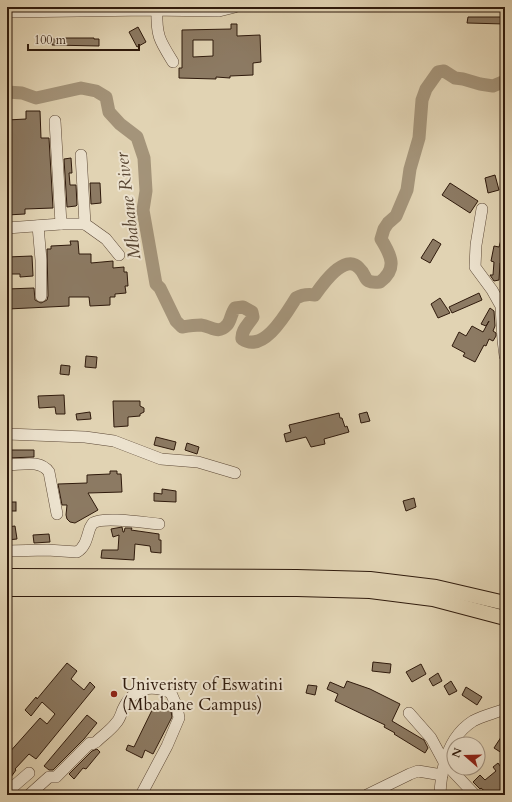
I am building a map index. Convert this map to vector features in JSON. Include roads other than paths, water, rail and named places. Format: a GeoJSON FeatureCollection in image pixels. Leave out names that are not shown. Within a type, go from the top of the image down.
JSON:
{"type":"FeatureCollection","features":[{"type":"Feature","properties":{"kind":"main road"},"geometry":{"type":"LineString","coordinates":[[7,576],[297,577],[370,579],[436,587],[505,603]]}},
{"type":"Feature","properties":{"kind":"main road"},"geometry":{"type":"LineString","coordinates":[[7,589],[297,589],[370,591],[433,599],[505,618]]}},
{"type":"Feature","properties":{"kind":"street"},"geometry":{"type":"LineString","coordinates":[[7,12],[157,10],[219,11],[235,7]]}},
{"type":"Feature","properties":{"kind":"street"},"geometry":{"type":"LineString","coordinates":[[157,10],[157,25],[160,40],[173,62]]}},
{"type":"Feature","properties":{"kind":"street"},"geometry":{"type":"LineString","coordinates":[[55,121],[62,224]]}},
{"type":"Feature","properties":{"kind":"street"},"geometry":{"type":"LineString","coordinates":[[81,156],[84,224]]}},
{"type":"Feature","properties":{"kind":"street"},"geometry":{"type":"LineString","coordinates":[[482,209],[476,245],[475,267],[492,290],[501,306],[505,356]]}},
{"type":"Feature","properties":{"kind":"street"},"geometry":{"type":"LineString","coordinates":[[7,228],[84,224],[106,239],[118,255]]}},
{"type":"Feature","properties":{"kind":"street"},"geometry":{"type":"LineString","coordinates":[[38,226],[41,260],[41,296]]}},
{"type":"Feature","properties":{"kind":"street"},"geometry":{"type":"LineString","coordinates":[[7,434],[85,437],[114,441],[161,459],[198,462],[235,473]]}},
{"type":"Feature","properties":{"kind":"street"},"geometry":{"type":"LineString","coordinates":[[7,465],[40,464],[47,469],[50,472],[57,514]]}},
{"type":"Feature","properties":{"kind":"street"},"geometry":{"type":"LineString","coordinates":[[7,551],[47,550],[77,552],[84,544],[94,522],[112,520],[159,524]]}},
{"type":"Feature","properties":{"kind":"street"},"geometry":{"type":"LineString","coordinates":[[29,795],[49,777],[56,777],[90,743],[92,744],[96,742],[117,723],[123,708],[137,691],[144,689],[164,690],[171,694],[177,707],[179,718],[167,746],[141,795]]}},
{"type":"Feature","properties":{"kind":"street"},"geometry":{"type":"LineString","coordinates":[[440,795],[444,762],[451,746],[460,732],[474,721],[505,709]]}},
{"type":"Feature","properties":{"kind":"street"},"geometry":{"type":"LineString","coordinates":[[409,713],[431,738],[444,762],[475,795]]}},
{"type":"Feature","properties":{"kind":"street"},"geometry":{"type":"LineString","coordinates":[[367,795],[410,774],[418,772],[442,775]]}},
{"type":"Feature","properties":{"kind":"street"},"geometry":{"type":"LineString","coordinates":[[7,792],[29,773]]}},
{"type":"Feature","properties":{"kind":"waterway","name":"Mbabane River"},"geometry":{"type":"LineString","coordinates":[[7,92],[22,93],[36,98],[81,88],[96,91],[106,97],[109,112],[120,124],[137,137],[144,158],[146,191],[143,210],[156,284],[160,288],[176,321],[182,327],[201,325],[217,330],[224,328],[235,308],[243,307],[252,312],[253,317],[244,330],[242,336],[242,339],[250,342],[258,341],[274,329],[296,298],[310,294],[315,295],[334,272],[347,264],[353,264],[359,268],[366,279],[370,282],[380,282],[386,277],[391,267],[391,262],[388,251],[381,239],[384,229],[396,216],[407,190],[410,169],[419,138],[422,100],[426,89],[438,72],[444,71],[455,78],[493,86],[505,81]]}},
{"type":"Feature","properties":{"kind":"place","name":"Univeristy of Eswatini (Mbabane Campus)"},"geometry":{"type":"Point","coordinates":[114,694]}}]}
